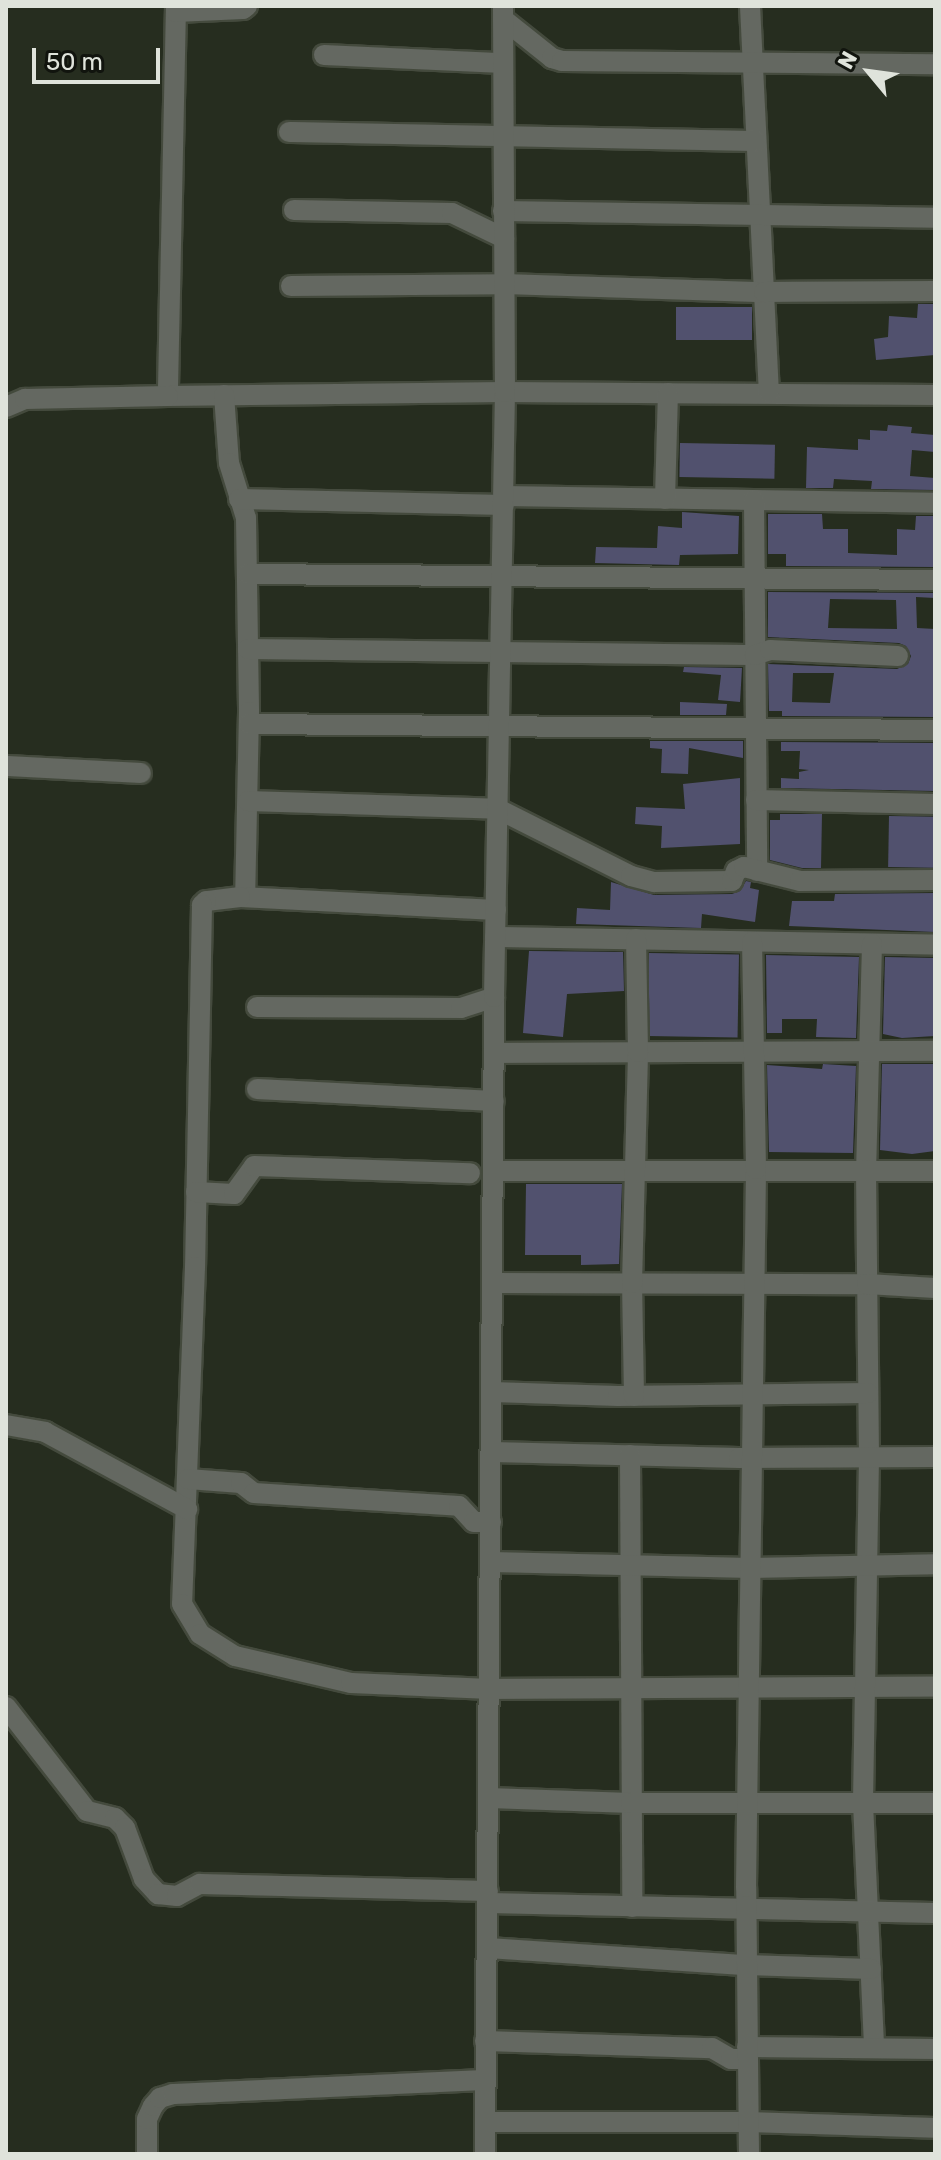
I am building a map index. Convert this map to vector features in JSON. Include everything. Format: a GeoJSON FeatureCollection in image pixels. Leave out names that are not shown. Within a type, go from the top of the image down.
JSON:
{"type":"FeatureCollection","features":[{"type":"Feature","properties":{"kind":"street"},"geometry":{"type":"LineString","coordinates":[[168,396],[176,9],[243,9],[247,6]]}},
{"type":"Feature","properties":{"kind":"street"},"geometry":{"type":"LineString","coordinates":[[750,6],[769,393]]}},
{"type":"Feature","properties":{"kind":"street"},"geometry":{"type":"LineString","coordinates":[[503,12],[552,58],[562,61],[751,60],[935,64]]}},
{"type":"Feature","properties":{"kind":"street"},"geometry":{"type":"LineString","coordinates":[[485,2154],[494,997],[505,392],[503,12]]}},
{"type":"Feature","properties":{"kind":"street"},"geometry":{"type":"LineString","coordinates":[[324,55],[503,63]]}},
{"type":"Feature","properties":{"kind":"street"},"geometry":{"type":"LineString","coordinates":[[289,132],[756,141]]}},
{"type":"Feature","properties":{"kind":"street"},"geometry":{"type":"LineString","coordinates":[[294,210],[452,213],[504,238]]}},
{"type":"Feature","properties":{"kind":"street"},"geometry":{"type":"LineString","coordinates":[[503,211],[935,218]]}},
{"type":"Feature","properties":{"kind":"street"},"geometry":{"type":"LineString","coordinates":[[291,286],[504,284],[764,292],[935,291]]}},
{"type":"Feature","properties":{"kind":"street"},"geometry":{"type":"LineString","coordinates":[[6,407],[25,399],[224,395],[505,392],[935,395]]}},
{"type":"Feature","properties":{"kind":"street"},"geometry":{"type":"LineString","coordinates":[[665,499],[668,393]]}},
{"type":"Feature","properties":{"kind":"street"},"geometry":{"type":"LineString","coordinates":[[224,395],[229,463],[246,518],[249,724],[245,897]]}},
{"type":"Feature","properties":{"kind":"street"},"geometry":{"type":"LineString","coordinates":[[239,499],[665,499],[935,503]]}},
{"type":"Feature","properties":{"kind":"street"},"geometry":{"type":"LineString","coordinates":[[754,500],[757,871]]}},
{"type":"Feature","properties":{"kind":"street"},"geometry":{"type":"LineString","coordinates":[[248,574],[935,580]]}},
{"type":"Feature","properties":{"kind":"street"},"geometry":{"type":"LineString","coordinates":[[248,649],[755,655],[770,650],[898,656]]}},
{"type":"Feature","properties":{"kind":"street"},"geometry":{"type":"LineString","coordinates":[[249,724],[935,730]]}},
{"type":"Feature","properties":{"kind":"street"},"geometry":{"type":"LineString","coordinates":[[6,766],[141,773]]}},
{"type":"Feature","properties":{"kind":"street"},"geometry":{"type":"LineString","coordinates":[[756,800],[935,804]]}},
{"type":"Feature","properties":{"kind":"street"},"geometry":{"type":"LineString","coordinates":[[248,801],[498,809],[631,876],[654,882],[732,881],[736,871],[744,867],[800,881],[935,880]]}},
{"type":"Feature","properties":{"kind":"street"},"geometry":{"type":"LineString","coordinates":[[496,910],[245,897],[206,901],[202,905],[188,1479],[182,1604],[200,1634],[235,1656],[351,1683],[490,1689],[935,1687]]}},
{"type":"Feature","properties":{"kind":"street"},"geometry":{"type":"LineString","coordinates":[[495,937],[935,945]]}},
{"type":"Feature","properties":{"kind":"street"},"geometry":{"type":"LineString","coordinates":[[634,1396],[632,1283],[638,1052],[636,939]]}},
{"type":"Feature","properties":{"kind":"street"},"geometry":{"type":"LineString","coordinates":[[749,2154],[746,1910],[756,1169],[752,942]]}},
{"type":"Feature","properties":{"kind":"street"},"geometry":{"type":"LineString","coordinates":[[872,944],[866,1170],[869,1458],[863,1803],[874,2048]]}},
{"type":"Feature","properties":{"kind":"street"},"geometry":{"type":"LineString","coordinates":[[257,1007],[461,1008],[494,997]]}},
{"type":"Feature","properties":{"kind":"street"},"geometry":{"type":"LineString","coordinates":[[494,1053],[935,1051]]}},
{"type":"Feature","properties":{"kind":"street"},"geometry":{"type":"LineString","coordinates":[[257,1089],[494,1101]]}},
{"type":"Feature","properties":{"kind":"street"},"geometry":{"type":"LineString","coordinates":[[196,1192],[234,1194],[254,1166],[470,1173]]}},
{"type":"Feature","properties":{"kind":"street"},"geometry":{"type":"LineString","coordinates":[[495,1171],[935,1171]]}},
{"type":"Feature","properties":{"kind":"street"},"geometry":{"type":"LineString","coordinates":[[493,1283],[867,1284],[935,1288]]}},
{"type":"Feature","properties":{"kind":"street"},"geometry":{"type":"LineString","coordinates":[[492,1392],[634,1396],[868,1393]]}},
{"type":"Feature","properties":{"kind":"street"},"geometry":{"type":"LineString","coordinates":[[6,1425],[45,1432],[187,1509]]}},
{"type":"Feature","properties":{"kind":"street"},"geometry":{"type":"LineString","coordinates":[[492,1452],[750,1458],[935,1457]]}},
{"type":"Feature","properties":{"kind":"street"},"geometry":{"type":"LineString","coordinates":[[630,1455],[632,1907]]}},
{"type":"Feature","properties":{"kind":"street"},"geometry":{"type":"LineString","coordinates":[[188,1479],[241,1483],[254,1493],[459,1506],[474,1522],[491,1522]]}},
{"type":"Feature","properties":{"kind":"street"},"geometry":{"type":"LineString","coordinates":[[491,1562],[751,1568],[935,1564]]}},
{"type":"Feature","properties":{"kind":"street"},"geometry":{"type":"LineString","coordinates":[[6,1707],[87,1811],[115,1818],[125,1828],[144,1879],[158,1894],[177,1896],[200,1884],[632,1907],[935,1913]]}},
{"type":"Feature","properties":{"kind":"street"},"geometry":{"type":"LineString","coordinates":[[489,1798],[631,1803],[935,1803]]}},
{"type":"Feature","properties":{"kind":"street"},"geometry":{"type":"LineString","coordinates":[[488,1948],[746,1965],[871,1969]]}},
{"type":"Feature","properties":{"kind":"street"},"geometry":{"type":"LineString","coordinates":[[485,2041],[712,2048],[731,2059],[747,2053],[935,2049]]}},
{"type":"Feature","properties":{"kind":"street"},"geometry":{"type":"LineString","coordinates":[[147,2154],[147,2119],[160,2098],[173,2094],[485,2080]]}},
{"type":"Feature","properties":{"kind":"street"},"geometry":{"type":"LineString","coordinates":[[486,2122],[748,2122],[935,2128]]}},
{"type":"Feature","properties":{"kind":"building"},"geometry":{"type":"Polygon","coordinates":[[[918,304],[935,304],[935,355],[876,360],[874,339],[888,337],[889,316],[917,318],[918,304]]]}},
{"type":"Feature","properties":{"kind":"building"},"geometry":{"type":"Polygon","coordinates":[[[676,307],[752,307],[752,340],[676,340],[676,307]]]}},
{"type":"Feature","properties":{"kind":"building"},"geometry":{"type":"Polygon","coordinates":[[[888,425],[912,427],[911,433],[935,435],[935,452],[912,450],[910,476],[935,478],[935,490],[871,489],[872,481],[834,479],[833,488],[806,488],[807,447],[858,450],[858,439],[870,440],[870,430],[887,431],[888,425]]]}},
{"type":"Feature","properties":{"kind":"building"},"geometry":{"type":"Polygon","coordinates":[[[680,443],[775,445],[774,479],[679,477],[680,443]]]}},
{"type":"Feature","properties":{"kind":"building"},"geometry":{"type":"Polygon","coordinates":[[[682,512],[739,516],[738,554],[680,555],[679,565],[595,563],[596,547],[657,548],[658,526],[682,528],[682,512]]]}},
{"type":"Feature","properties":{"kind":"building"},"geometry":{"type":"Polygon","coordinates":[[[768,514],[822,514],[823,529],[848,529],[848,553],[897,555],[897,529],[915,530],[916,516],[935,516],[935,567],[786,566],[786,554],[768,554],[768,514]]]}},
{"type":"Feature","properties":{"kind":"building"},"geometry":{"type":"Polygon","coordinates":[[[768,592],[935,593],[935,598],[916,597],[917,628],[935,629],[935,717],[782,716],[782,711],[769,711],[768,664],[897,669],[908,664],[911,656],[906,646],[899,643],[768,637],[768,592]],[[830,599],[828,628],[897,629],[896,600],[830,599]],[[793,673],[792,702],[830,703],[834,673],[793,673]]]}},
{"type":"Feature","properties":{"kind":"building"},"geometry":{"type":"Polygon","coordinates":[[[684,667],[742,668],[740,702],[718,700],[721,675],[683,672],[684,667]]]}},
{"type":"Feature","properties":{"kind":"building"},"geometry":{"type":"Polygon","coordinates":[[[680,702],[727,704],[726,715],[680,715],[680,702]]]}},
{"type":"Feature","properties":{"kind":"building"},"geometry":{"type":"Polygon","coordinates":[[[650,741],[743,741],[743,758],[689,748],[688,774],[661,773],[662,749],[650,748],[650,741]]]}},
{"type":"Feature","properties":{"kind":"building"},"geometry":{"type":"Polygon","coordinates":[[[781,742],[935,743],[935,791],[781,788],[781,778],[799,779],[799,772],[809,770],[799,769],[800,751],[781,751],[781,742]]]}},
{"type":"Feature","properties":{"kind":"building"},"geometry":{"type":"Polygon","coordinates":[[[740,778],[740,844],[661,848],[662,826],[635,824],[636,807],[685,809],[683,784],[740,778]]]}},
{"type":"Feature","properties":{"kind":"building"},"geometry":{"type":"Polygon","coordinates":[[[780,814],[822,814],[821,868],[802,868],[770,860],[770,820],[780,820],[780,814]]]}},
{"type":"Feature","properties":{"kind":"building"},"geometry":{"type":"Polygon","coordinates":[[[889,816],[935,817],[934,868],[888,867],[889,816]]]}},
{"type":"Feature","properties":{"kind":"building"},"geometry":{"type":"Polygon","coordinates":[[[746,881],[751,882],[750,888],[759,890],[755,922],[702,914],[701,928],[576,924],[577,908],[610,910],[611,882],[654,895],[732,894],[740,891],[746,881]]]}},
{"type":"Feature","properties":{"kind":"building"},"geometry":{"type":"Polygon","coordinates":[[[935,893],[935,932],[789,926],[792,901],[834,901],[835,894],[935,893]]]}},
{"type":"Feature","properties":{"kind":"building"},"geometry":{"type":"Polygon","coordinates":[[[529,951],[623,952],[624,991],[567,994],[563,1037],[523,1033],[529,951]]]}},
{"type":"Feature","properties":{"kind":"building"},"geometry":{"type":"Polygon","coordinates":[[[649,953],[739,955],[738,1038],[648,1036],[649,953]]]}},
{"type":"Feature","properties":{"kind":"building"},"geometry":{"type":"Polygon","coordinates":[[[766,955],[859,957],[856,1038],[816,1037],[817,1019],[782,1019],[782,1033],[767,1033],[766,955]]]}},
{"type":"Feature","properties":{"kind":"building"},"geometry":{"type":"Polygon","coordinates":[[[885,957],[935,958],[935,1036],[902,1038],[883,1034],[885,957]]]}},
{"type":"Feature","properties":{"kind":"building"},"geometry":{"type":"Polygon","coordinates":[[[823,1064],[856,1066],[853,1153],[769,1152],[767,1065],[822,1069],[823,1064]]]}},
{"type":"Feature","properties":{"kind":"building"},"geometry":{"type":"Polygon","coordinates":[[[882,1064],[935,1064],[935,1151],[912,1154],[880,1150],[882,1064]]]}},
{"type":"Feature","properties":{"kind":"building"},"geometry":{"type":"Polygon","coordinates":[[[526,1184],[622,1184],[619,1264],[581,1265],[581,1255],[525,1255],[526,1184]]]}}]}
